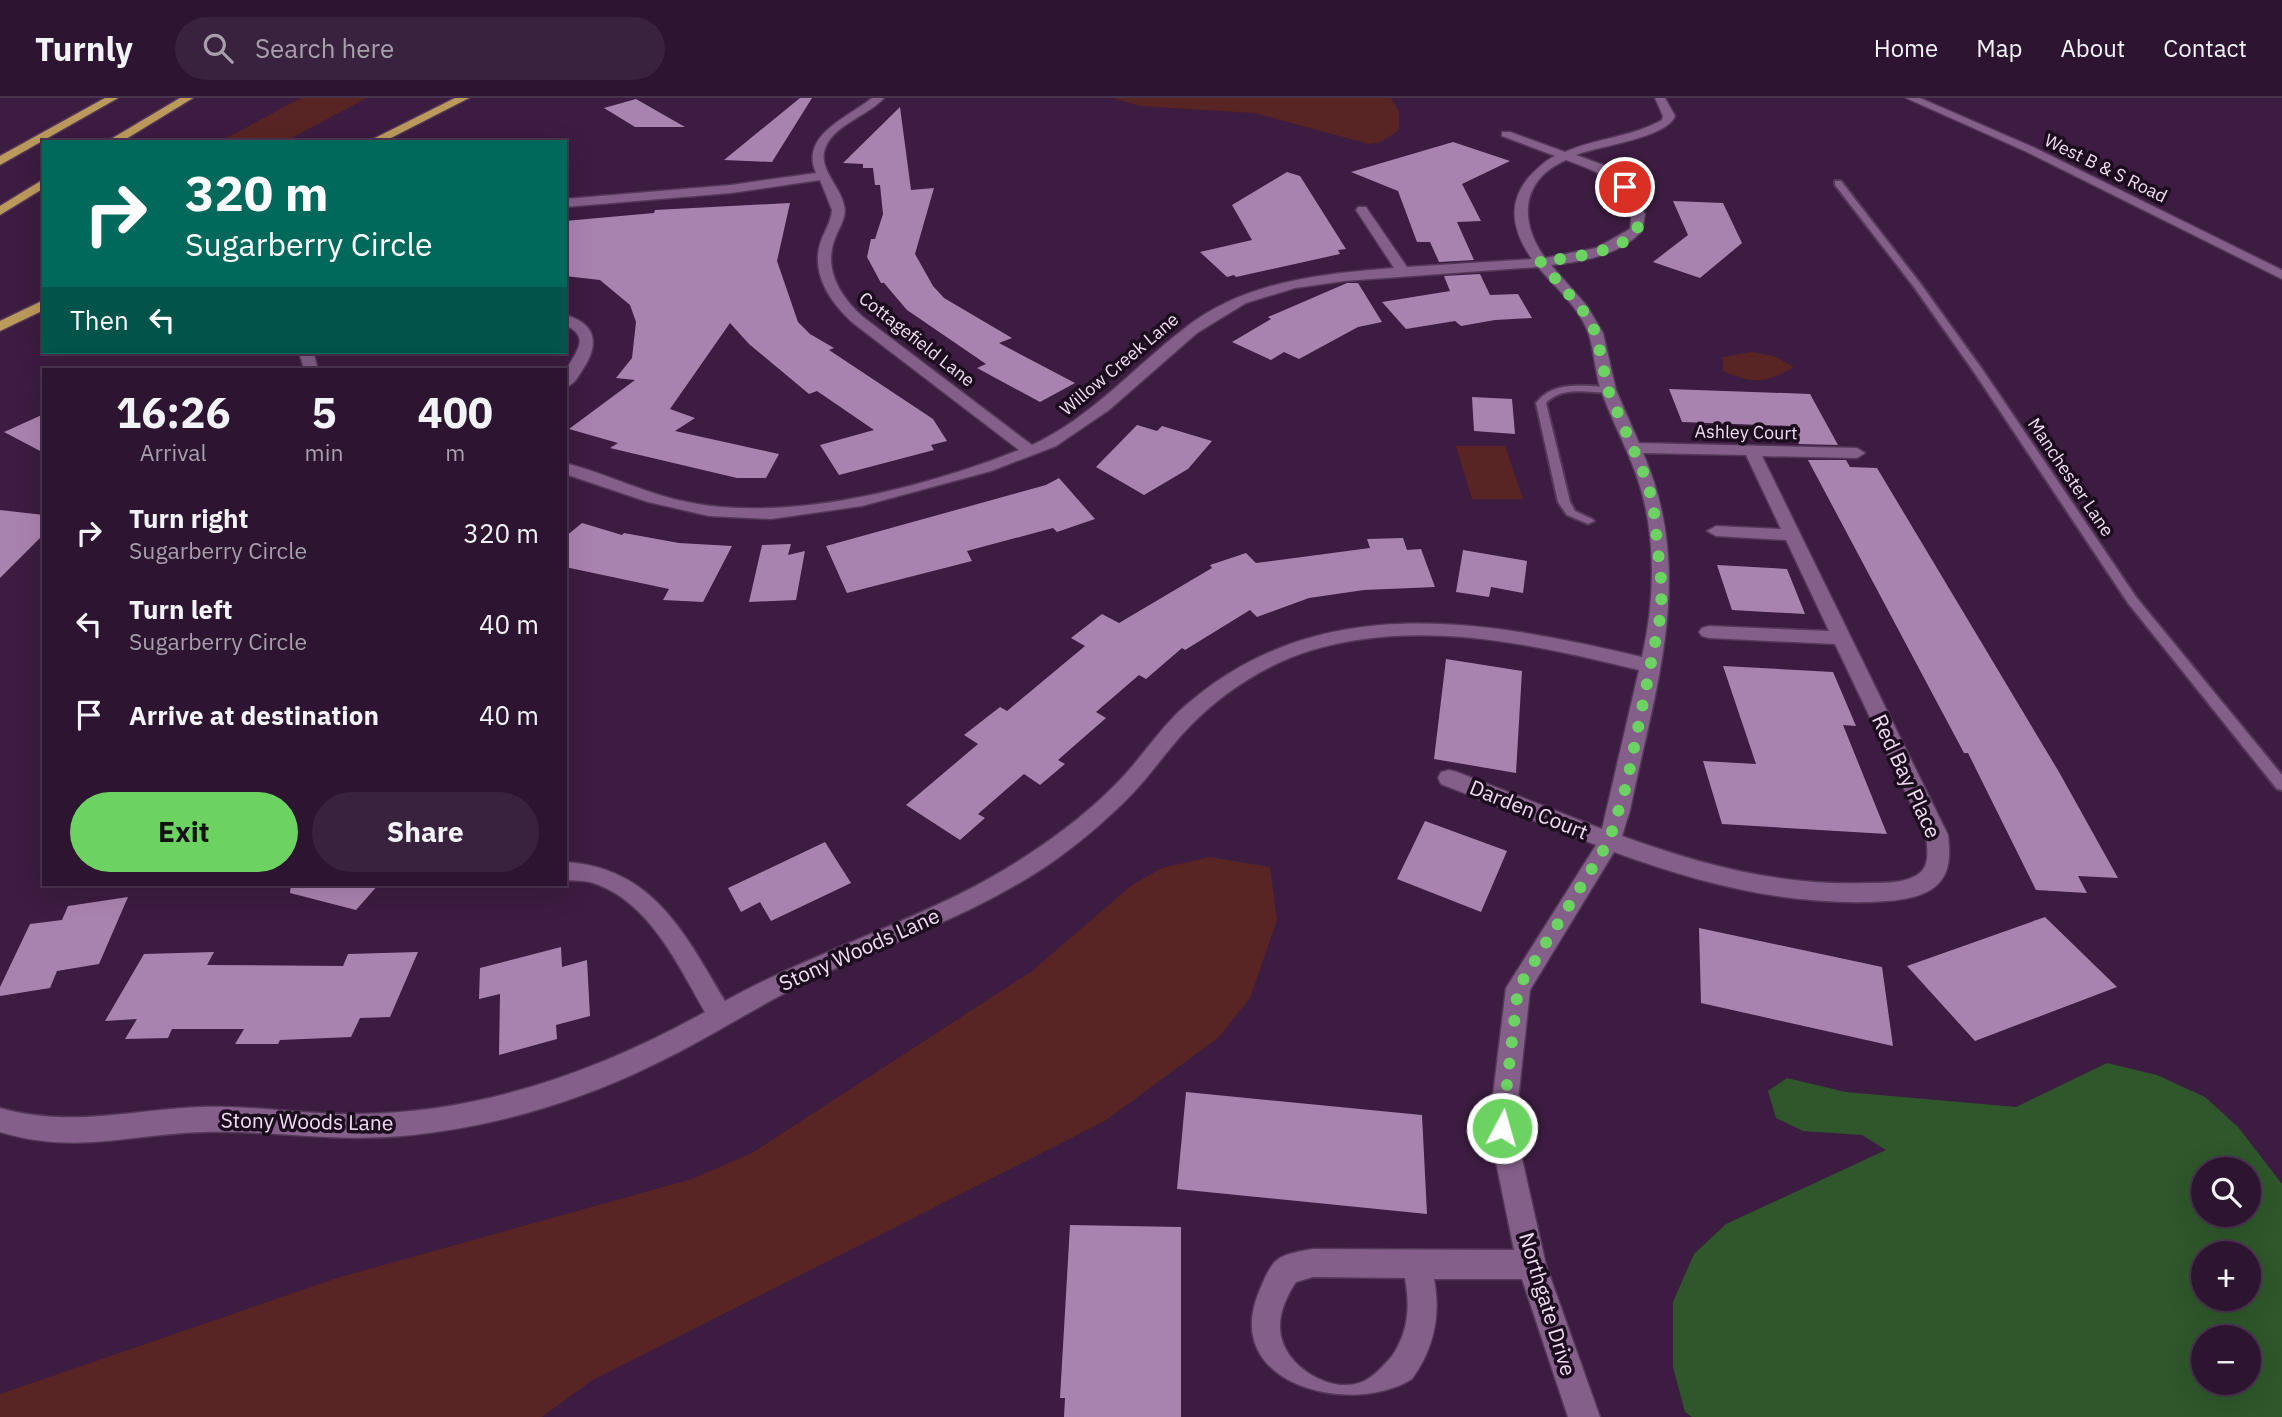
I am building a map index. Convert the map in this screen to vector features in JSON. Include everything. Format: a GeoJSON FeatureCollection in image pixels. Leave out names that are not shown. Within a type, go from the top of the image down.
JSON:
{"type":"FeatureCollection","features":[{"type":"Feature","properties":{"kind":"highway"},"geometry":{"type":"LineString","coordinates":[[0,161],[113,98]]}},
{"type":"Feature","properties":{"kind":"highway"},"geometry":{"type":"LineString","coordinates":[[115,140],[188,98]]}},
{"type":"Feature","properties":{"kind":"highway"},"geometry":{"type":"LineString","coordinates":[[377,140],[464,98]]}},
{"type":"Feature","properties":{"kind":"highway"},"geometry":{"type":"LineString","coordinates":[[0,211],[42,184]]}},
{"type":"Feature","properties":{"kind":"highway"},"geometry":{"type":"LineString","coordinates":[[0,327],[42,305]]}},
{"type":"Feature","properties":{"kind":"street","name":"Cottagefield Lane"},"geometry":{"type":"LineString","coordinates":[[879,98],[839,126],[821,145],[818,165],[834,196],[838,214],[828,240],[824,266],[834,293],[845,309],[1030,451]]}},
{"type":"Feature","properties":{"kind":"street","name":"Northgate Drive"},"geometry":{"type":"LineString","coordinates":[[1584,1417],[1532,1265],[1502,1128],[1518,988],[1609,841],[1627,783],[1660,618],[1661,559],[1653,502],[1634,448],[1608,390],[1598,342],[1590,320],[1540,261],[1522,230],[1519,215],[1525,190],[1542,170],[1567,155],[1605,140],[1660,127],[1667,122],[1669,116],[1660,98]]}},
{"type":"Feature","properties":{"kind":"street","name":"West B & S Road"},"geometry":{"type":"LineString","coordinates":[[1911,98],[2031,150],[2282,275]]}},
{"type":"Feature","properties":{"kind":"street"},"geometry":{"type":"LineString","coordinates":[[1506,134],[1610,172],[1620,181],[1639,214],[1640,222],[1636,231],[1629,238],[1606,249],[1540,261]]}},
{"type":"Feature","properties":{"kind":"street"},"geometry":{"type":"LineString","coordinates":[[567,203],[636,195],[731,190],[822,176]]}},
{"type":"Feature","properties":{"kind":"street"},"geometry":{"type":"LineString","coordinates":[[1362,210],[1404,272]]}},
{"type":"Feature","properties":{"kind":"street","name":"Willow Creek Lane"},"geometry":{"type":"LineString","coordinates":[[567,469],[679,505],[708,511],[776,513],[846,505],[945,479],[1030,451],[1079,426],[1186,332],[1223,307],[1269,290],[1298,284],[1404,272],[1540,261]]}},
{"type":"Feature","properties":{"kind":"street"},"geometry":{"type":"LineString","coordinates":[[567,319],[580,326],[585,332],[587,342],[584,356],[567,380]]}},
{"type":"Feature","properties":{"kind":"street","name":"Ashley Court"},"geometry":{"type":"LineString","coordinates":[[1634,448],[1857,453]]}},
{"type":"Feature","properties":{"kind":"street","name":"Red Bay Place"},"geometry":{"type":"LineString","coordinates":[[1609,841],[1708,874],[1743,882],[1828,893],[1894,891],[1920,884],[1936,873],[1940,855],[1937,835],[1752,451]]}},
{"type":"Feature","properties":{"kind":"street"},"geometry":{"type":"LineString","coordinates":[[1716,531],[1792,535]]}},
{"type":"Feature","properties":{"kind":"street","name":"Stony Woods Lane"},"geometry":{"type":"LineString","coordinates":[[0,1120],[22,1129],[62,1133],[173,1121],[220,1119],[332,1127],[424,1122],[472,1114],[569,1087],[623,1067],[800,974],[1008,880],[1087,823],[1117,796],[1194,710],[1254,667],[1292,649],[1365,632],[1393,628],[1440,627],[1507,634],[1650,666]]}},
{"type":"Feature","properties":{"kind":"street"},"geometry":{"type":"LineString","coordinates":[[1709,632],[1842,638]]}},
{"type":"Feature","properties":{"kind":"street","name":"Darden Court"},"geometry":{"type":"LineString","coordinates":[[1449,778],[1609,841]]}},
{"type":"Feature","properties":{"kind":"street"},"geometry":{"type":"LineString","coordinates":[[567,871],[596,874],[623,886],[645,903],[677,946],[720,1016]]}},
{"type":"Feature","properties":{"kind":"street"},"geometry":{"type":"LineString","coordinates":[[1417,1264],[1423,1312],[1417,1345],[1393,1381],[1360,1399],[1326,1398],[1294,1381],[1273,1360],[1265,1331],[1270,1295],[1287,1270],[1313,1263],[1532,1265]]}},
{"type":"Feature","properties":{"kind":"lane","name":"Manchester Lane"},"geometry":{"type":"LineString","coordinates":[[1838,183],[1917,285],[1978,371],[2133,600],[2282,785]]}},
{"type":"Feature","properties":{"kind":"lane"},"geometry":{"type":"LineString","coordinates":[[1588,521],[1571,513],[1563,502],[1541,403],[1546,396],[1557,391],[1575,388],[1608,390]]}},
{"type":"Feature","properties":{"kind":"shaded area"},"geometry":{"type":"Polygon","coordinates":[[[301,98],[367,98],[288,140],[223,140],[301,98]]]}},
{"type":"Feature","properties":{"kind":"shaded area"},"geometry":{"type":"Polygon","coordinates":[[[1113,98],[1391,98],[1399,112],[1399,130],[1381,142],[1369,144],[1254,113],[1140,106],[1113,98]]]}},
{"type":"Feature","properties":{"kind":"shaded area"},"geometry":{"type":"Polygon","coordinates":[[[1752,352],[1774,356],[1794,367],[1775,377],[1759,380],[1723,371],[1723,357],[1752,352]]]}},
{"type":"Feature","properties":{"kind":"shaded area"},"geometry":{"type":"Polygon","coordinates":[[[1456,446],[1505,446],[1523,499],[1472,499],[1456,446]]]}},
{"type":"Feature","properties":{"kind":"shaded area"},"geometry":{"type":"Polygon","coordinates":[[[1210,857],[1270,867],[1277,920],[1250,998],[1219,1037],[1105,1121],[591,1381],[542,1417],[0,1417],[0,1394],[337,1278],[692,1179],[752,1153],[1032,971],[1132,885],[1162,868],[1210,857]]]}},
{"type":"Feature","properties":{"kind":"shaded area"},"geometry":{"type":"Polygon","coordinates":[[[2107,1063],[2157,1075],[2205,1097],[2238,1127],[2282,1184],[2282,1417],[1692,1417],[1685,1412],[1673,1367],[1673,1302],[1694,1254],[1726,1224],[1886,1150],[1862,1135],[1803,1131],[1776,1118],[1768,1091],[1787,1078],[1846,1092],[2016,1107],[2107,1063]]]}},
{"type":"Feature","properties":{"kind":"building"},"geometry":{"type":"Polygon","coordinates":[[[800,98],[812,98],[772,162],[724,160],[800,98]]]}},
{"type":"Feature","properties":{"kind":"building"},"geometry":{"type":"Polygon","coordinates":[[[636,99],[685,127],[635,127],[604,108],[636,99]]]}},
{"type":"Feature","properties":{"kind":"building"},"geometry":{"type":"Polygon","coordinates":[[[900,107],[911,190],[934,188],[915,254],[933,286],[944,298],[1012,338],[999,343],[1075,383],[1040,402],[977,368],[986,364],[907,310],[884,283],[881,283],[867,257],[871,239],[875,239],[883,214],[880,185],[875,185],[873,168],[863,168],[863,164],[843,163],[900,107]]]}},
{"type":"Feature","properties":{"kind":"building"},"geometry":{"type":"Polygon","coordinates":[[[1453,142],[1510,161],[1462,184],[1481,221],[1457,222],[1474,260],[1439,262],[1430,242],[1417,242],[1398,191],[1351,172],[1453,142]]]}},
{"type":"Feature","properties":{"kind":"building"},"geometry":{"type":"Polygon","coordinates":[[[1287,172],[1300,176],[1346,249],[1338,250],[1340,254],[1227,277],[1200,252],[1252,240],[1232,205],[1287,172]]]}},
{"type":"Feature","properties":{"kind":"building"},"geometry":{"type":"Polygon","coordinates":[[[1673,201],[1723,203],[1742,243],[1700,278],[1653,262],[1688,235],[1673,201]]]}},
{"type":"Feature","properties":{"kind":"building"},"geometry":{"type":"Polygon","coordinates":[[[790,203],[777,261],[798,322],[810,334],[834,348],[829,350],[933,419],[947,441],[931,445],[934,450],[839,475],[820,445],[874,430],[817,391],[809,394],[749,344],[730,323],[670,409],[695,418],[675,431],[779,454],[766,478],[737,478],[610,448],[618,443],[569,429],[635,380],[616,378],[632,358],[636,322],[630,305],[600,280],[567,276],[567,221],[654,213],[655,210],[790,203]]]}},
{"type":"Feature","properties":{"kind":"building"},"geometry":{"type":"Polygon","coordinates":[[[1480,274],[1490,295],[1518,294],[1532,318],[1495,320],[1461,326],[1455,321],[1406,329],[1382,302],[1450,291],[1444,276],[1480,274]]]}},
{"type":"Feature","properties":{"kind":"building"},"geometry":{"type":"Polygon","coordinates":[[[1347,283],[1358,283],[1382,322],[1358,327],[1299,359],[1284,352],[1271,360],[1232,342],[1271,319],[1268,317],[1347,283]]]}},
{"type":"Feature","properties":{"kind":"building"},"geometry":{"type":"Polygon","coordinates":[[[1669,389],[1810,394],[1838,445],[1799,444],[1790,426],[1682,422],[1669,389]]]}},
{"type":"Feature","properties":{"kind":"building"},"geometry":{"type":"Polygon","coordinates":[[[1472,397],[1512,399],[1515,434],[1474,431],[1472,397]]]}},
{"type":"Feature","properties":{"kind":"building"},"geometry":{"type":"Polygon","coordinates":[[[42,415],[42,452],[4,432],[42,415]]]}},
{"type":"Feature","properties":{"kind":"building"},"geometry":{"type":"Polygon","coordinates":[[[1137,425],[1157,431],[1162,426],[1212,441],[1188,469],[1144,495],[1096,467],[1137,425]]]}},
{"type":"Feature","properties":{"kind":"building"},"geometry":{"type":"Polygon","coordinates":[[[1808,460],[1846,460],[1850,467],[1877,468],[2059,772],[2118,878],[2078,876],[2087,893],[2036,890],[1968,753],[1964,753],[1808,460]]]}},
{"type":"Feature","properties":{"kind":"building"},"geometry":{"type":"Polygon","coordinates":[[[1059,478],[1095,519],[1057,532],[1053,528],[967,551],[972,561],[847,593],[826,546],[1046,485],[1059,478]]]}},
{"type":"Feature","properties":{"kind":"building"},"geometry":{"type":"Polygon","coordinates":[[[0,510],[42,515],[42,536],[0,578],[0,510]]]}},
{"type":"Feature","properties":{"kind":"building"},"geometry":{"type":"Polygon","coordinates":[[[582,523],[622,535],[624,533],[679,543],[732,546],[703,602],[663,600],[669,589],[567,567],[567,535],[582,523]]]}},
{"type":"Feature","properties":{"kind":"building"},"geometry":{"type":"Polygon","coordinates":[[[1403,538],[1407,550],[1421,549],[1435,587],[1364,590],[1309,598],[1257,617],[1250,610],[1185,650],[1182,648],[1146,679],[1139,675],[1096,712],[1106,718],[1058,760],[1065,764],[1040,785],[1024,774],[978,814],[985,818],[960,840],[906,805],[978,744],[964,735],[1000,707],[1007,711],[1085,646],[1071,638],[1102,614],[1119,623],[1212,568],[1210,565],[1246,553],[1256,563],[1370,548],[1367,539],[1403,538]]]}},
{"type":"Feature","properties":{"kind":"building"},"geometry":{"type":"Polygon","coordinates":[[[791,544],[788,555],[805,551],[796,600],[749,602],[762,545],[791,544]]]}},
{"type":"Feature","properties":{"kind":"building"},"geometry":{"type":"Polygon","coordinates":[[[1463,550],[1527,561],[1523,593],[1491,587],[1489,597],[1456,592],[1463,550]]]}},
{"type":"Feature","properties":{"kind":"building"},"geometry":{"type":"Polygon","coordinates":[[[1717,565],[1787,569],[1805,614],[1732,610],[1717,565]]]}},
{"type":"Feature","properties":{"kind":"building"},"geometry":{"type":"Polygon","coordinates":[[[1446,659],[1522,671],[1516,773],[1434,759],[1446,659]]]}},
{"type":"Feature","properties":{"kind":"building"},"geometry":{"type":"Polygon","coordinates":[[[1723,666],[1833,672],[1856,726],[1843,725],[1887,834],[1722,824],[1703,761],[1756,764],[1723,666]]]}},
{"type":"Feature","properties":{"kind":"building"},"geometry":{"type":"Polygon","coordinates":[[[1425,821],[1507,851],[1481,912],[1397,879],[1425,821]]]}},
{"type":"Feature","properties":{"kind":"building"},"geometry":{"type":"Polygon","coordinates":[[[825,842],[851,883],[771,921],[760,902],[741,912],[728,888],[825,842]]]}},
{"type":"Feature","properties":{"kind":"building"},"geometry":{"type":"Polygon","coordinates":[[[291,886],[377,886],[356,910],[290,893],[291,886]]]}},
{"type":"Feature","properties":{"kind":"building"},"geometry":{"type":"Polygon","coordinates":[[[128,897],[99,964],[57,971],[50,988],[0,996],[0,987],[30,924],[62,920],[68,906],[128,897]]]}},
{"type":"Feature","properties":{"kind":"building"},"geometry":{"type":"Polygon","coordinates":[[[2045,917],[2117,987],[1975,1041],[1907,966],[2045,917]]]}},
{"type":"Feature","properties":{"kind":"building"},"geometry":{"type":"Polygon","coordinates":[[[1699,928],[1882,967],[1893,1046],[1701,1003],[1699,928]]]}},
{"type":"Feature","properties":{"kind":"building"},"geometry":{"type":"Polygon","coordinates":[[[561,947],[562,967],[587,960],[590,1016],[556,1025],[557,1039],[499,1055],[500,994],[479,999],[480,968],[561,947]]]}},
{"type":"Feature","properties":{"kind":"building"},"geometry":{"type":"Polygon","coordinates":[[[214,952],[207,965],[343,966],[348,954],[418,952],[390,1017],[360,1018],[351,1037],[280,1040],[278,1044],[235,1044],[244,1029],[172,1029],[168,1038],[125,1039],[137,1019],[105,1021],[144,954],[214,952]]]}},
{"type":"Feature","properties":{"kind":"building"},"geometry":{"type":"Polygon","coordinates":[[[1186,1092],[1422,1115],[1427,1214],[1177,1189],[1186,1092]]]}},
{"type":"Feature","properties":{"kind":"building"},"geometry":{"type":"Polygon","coordinates":[[[1070,1225],[1181,1227],[1181,1417],[1064,1417],[1065,1398],[1060,1398],[1070,1225]]]}},
{"type":"Feature","properties":{"kind":"route"},"geometry":{"type":"LineString","coordinates":[[1502,1128],[1518,988],[1609,841],[1627,783],[1660,618],[1662,589],[1658,528],[1645,476],[1608,390],[1601,351],[1590,320],[1540,261],[1592,254],[1629,238],[1640,222],[1639,214],[1625,187]]}}]}
